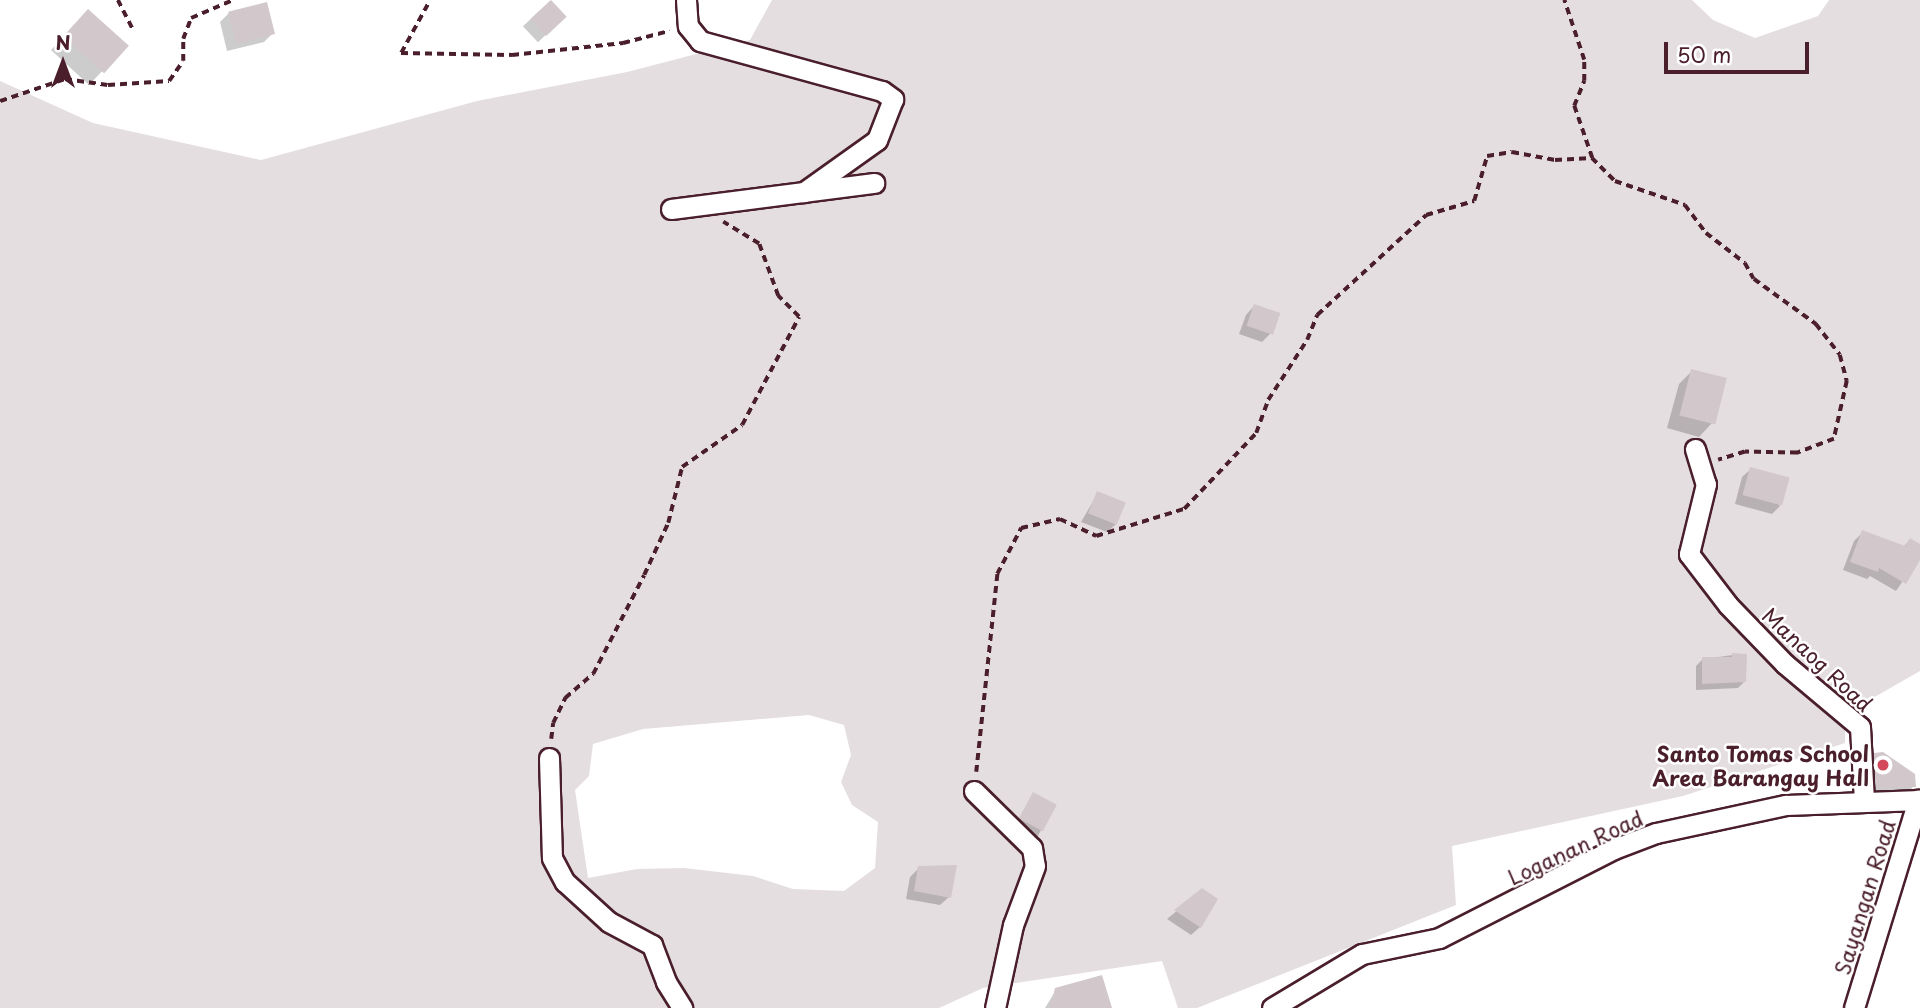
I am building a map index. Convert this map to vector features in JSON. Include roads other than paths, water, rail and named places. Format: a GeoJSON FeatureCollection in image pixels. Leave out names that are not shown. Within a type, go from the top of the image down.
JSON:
{"type":"FeatureCollection","features":[{"type":"Feature","properties":{"kind":"street"},"geometry":{"type":"LineString","coordinates":[[686,0],[688,26],[700,41],[882,91],[893,99],[877,140],[804,192]]}},
{"type":"Feature","properties":{"kind":"street"},"geometry":{"type":"LineString","coordinates":[[671,209],[874,183]]}},
{"type":"Feature","properties":{"kind":"street","name":"Manaog Road"},"geometry":{"type":"LineString","coordinates":[[1695,449],[1706,484],[1689,554],[1728,605],[1785,664],[1860,727],[1864,800]]}},
{"type":"Feature","properties":{"kind":"street"},"geometry":{"type":"LineString","coordinates":[[549,758],[552,858],[565,882],[609,922],[652,945],[666,982],[682,1008]]}},
{"type":"Feature","properties":{"kind":"street"},"geometry":{"type":"LineString","coordinates":[[974,791],[1032,848],[1035,866],[1013,926],[995,1008]]}},
{"type":"Feature","properties":{"kind":"street","name":"Loganan Road"},"geometry":{"type":"LineString","coordinates":[[1272,1008],[1362,954],[1440,938],[1614,849],[1656,833],[1786,804],[1919,800]]}},
{"type":"Feature","properties":{"kind":"street","name":"Sayangan Road"},"geometry":{"type":"LineString","coordinates":[[1854,1008],[1919,800]]}},
{"type":"Feature","properties":{"kind":"place","name":"Santo Tomas School Area Barangay Hall"},"geometry":{"type":"Point","coordinates":[1883,765]}}]}
